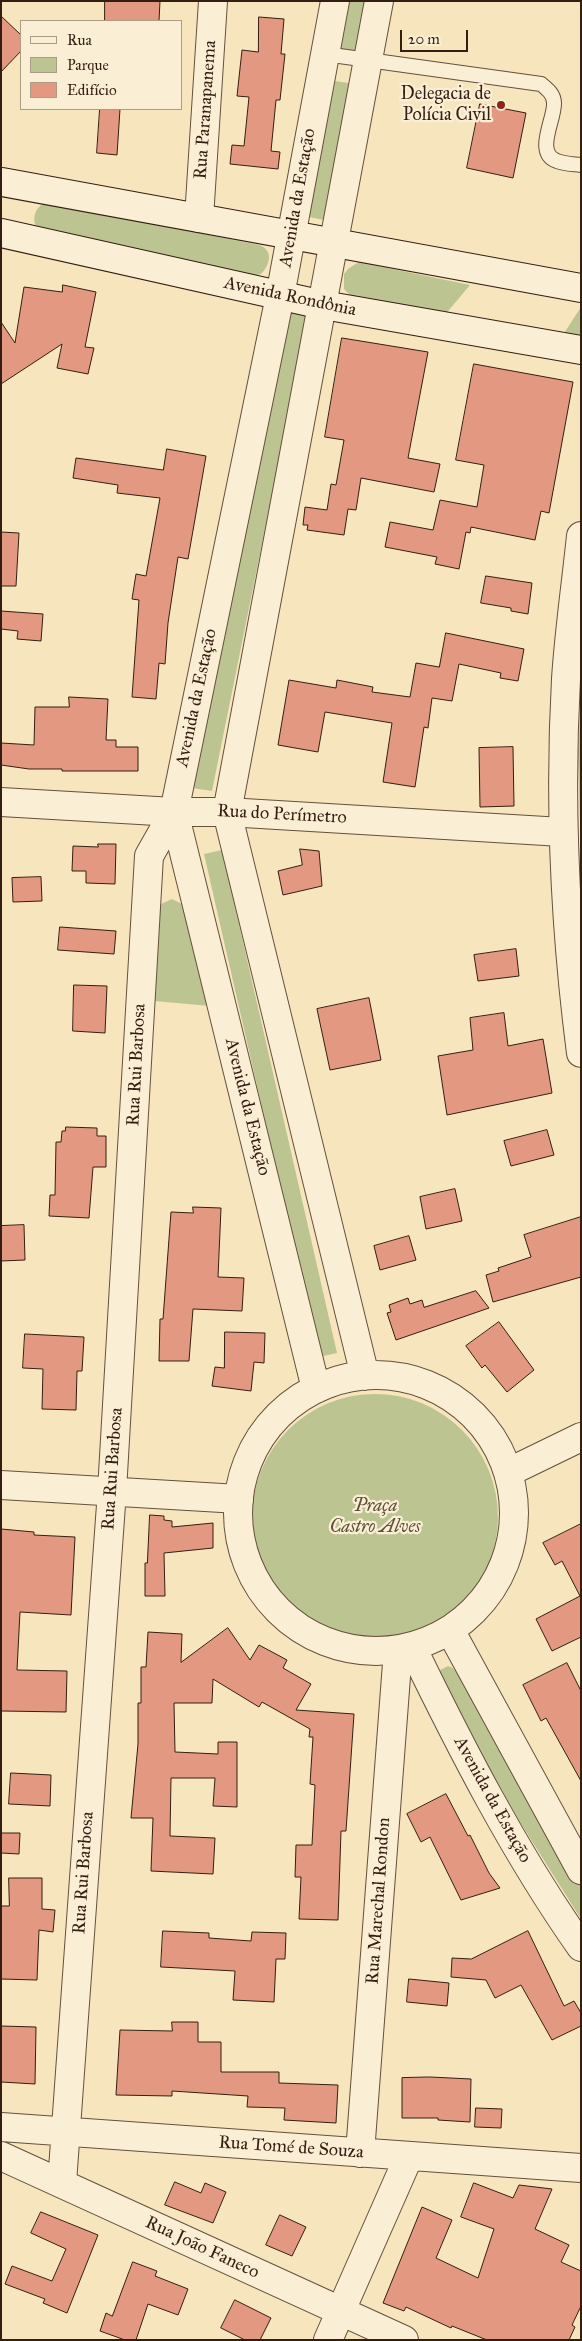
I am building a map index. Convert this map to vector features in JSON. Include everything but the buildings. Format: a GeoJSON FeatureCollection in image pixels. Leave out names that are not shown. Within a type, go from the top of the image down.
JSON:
{"type":"FeatureCollection","features":[{"type":"Feature","properties":{"kind":"street","name":"Rua Paranapanema"},"geometry":{"type":"LineString","coordinates":[[199,218],[213,1]]}},
{"type":"Feature","properties":{"kind":"street","name":"Avenida da Estação"},"geometry":{"type":"LineString","coordinates":[[316,1389],[174,812],[280,296],[335,1]]}},
{"type":"Feature","properties":{"kind":"street"},"geometry":{"type":"LineString","coordinates":[[364,1376],[227,812],[380,1]]}},
{"type":"Feature","properties":{"kind":"street"},"geometry":{"type":"LineString","coordinates":[[2,179],[333,244],[581,288]]}},
{"type":"Feature","properties":{"kind":"street","name":"Avenida Rondônia"},"geometry":{"type":"LineString","coordinates":[[1,233],[323,305],[581,350]]}},
{"type":"Feature","properties":{"kind":"street"},"geometry":{"type":"LineString","coordinates":[[581,536],[566,679],[562,832],[573,992],[581,1053]]}},
{"type":"Feature","properties":{"kind":"street","name":"Rua do Perímetro"},"geometry":{"type":"LineString","coordinates":[[1,802],[174,812],[227,812],[562,832]]}},
{"type":"Feature","properties":{"kind":"street","name":"Rua Rui Barbosa"},"geometry":{"type":"LineString","coordinates":[[62,2184],[112,1491],[149,856],[174,812]]}},
{"type":"Feature","properties":{"kind":"street"},"geometry":{"type":"LineString","coordinates":[[364,1376],[391,1376],[418,1381],[442,1392],[465,1407],[484,1425],[499,1448],[509,1472],[515,1502],[514,1532],[506,1561],[493,1588],[480,1603],[450,1630],[405,1648],[370,1652],[342,1648],[315,1638],[291,1623],[271,1604],[255,1581],[244,1555],[238,1528],[239,1500],[243,1476],[251,1454],[263,1434],[278,1416],[296,1401],[316,1389],[340,1380],[364,1376]]}},
{"type":"Feature","properties":{"kind":"street"},"geometry":{"type":"LineString","coordinates":[[509,1472],[581,1437]]}},
{"type":"Feature","properties":{"kind":"street"},"geometry":{"type":"LineString","coordinates":[[1,1485],[239,1500]]}},
{"type":"Feature","properties":{"kind":"street"},"geometry":{"type":"LineString","coordinates":[[450,1630],[581,1870]]}},
{"type":"Feature","properties":{"kind":"street","name":"Avenida da Estação"},"geometry":{"type":"LineString","coordinates":[[405,1648],[499,1816],[581,1947]]}},
{"type":"Feature","properties":{"kind":"street","name":"Rua Marechal Rondon"},"geometry":{"type":"LineString","coordinates":[[360,2153],[405,1648]]}},
{"type":"Feature","properties":{"kind":"street","name":"Rua Tomé de Souza"},"geometry":{"type":"LineString","coordinates":[[1,2127],[581,2168]]}},
{"type":"Feature","properties":{"kind":"street","name":"Rua João Faneco"},"geometry":{"type":"LineString","coordinates":[[1,2156],[404,2340]]}},
{"type":"Feature","properties":{"kind":"street"},"geometry":{"type":"LineString","coordinates":[[328,2340],[409,2156]]}},
{"type":"Feature","properties":{"kind":"lane"},"geometry":{"type":"LineString","coordinates":[[325,54],[541,84],[550,91],[554,103],[546,146],[549,154],[555,161],[581,165]]}},
{"type":"Feature","properties":{"kind":"green space"},"geometry":{"type":"Polygon","coordinates":[[[350,1],[368,1],[358,52],[341,49],[350,1]]]}},
{"type":"Feature","properties":{"kind":"green space"},"geometry":{"type":"Polygon","coordinates":[[[335,81],[355,84],[329,221],[309,217],[335,81]]]}},
{"type":"Feature","properties":{"kind":"green space"},"geometry":{"type":"Polygon","coordinates":[[[45,202],[259,245],[264,247],[269,254],[267,266],[261,274],[252,276],[38,231],[34,218],[38,208],[45,202]]]}},
{"type":"Feature","properties":{"kind":"green space"},"geometry":{"type":"Polygon","coordinates":[[[359,262],[470,285],[444,316],[350,295],[344,289],[344,274],[349,268],[359,262]]]}},
{"type":"Feature","properties":{"kind":"green space"},"geometry":{"type":"Polygon","coordinates":[[[581,307],[581,341],[561,338],[581,307]]]}},
{"type":"Feature","properties":{"kind":"green space"},"geometry":{"type":"Polygon","coordinates":[[[288,312],[308,316],[212,791],[192,788],[288,312]]]}},
{"type":"Feature","properties":{"kind":"green space"},"geometry":{"type":"Polygon","coordinates":[[[581,693],[581,862],[578,751],[581,693]]]}},
{"type":"Feature","properties":{"kind":"green space"},"geometry":{"type":"Polygon","coordinates":[[[222,850],[337,1353],[319,1357],[204,854],[222,850]]]}},
{"type":"Feature","properties":{"kind":"green space"},"geometry":{"type":"Polygon","coordinates":[[[172,899],[182,904],[210,1006],[154,1001],[155,918],[161,904],[172,899]]]}},
{"type":"Feature","properties":{"kind":"green space","name":"Praça Castro Alves"},"geometry":{"type":"Polygon","coordinates":[[[363,1394],[387,1394],[411,1399],[433,1408],[462,1430],[478,1449],[489,1470],[496,1493],[498,1517],[496,1541],[489,1564],[478,1585],[462,1604],[443,1620],[411,1635],[387,1640],[363,1640],[339,1635],[317,1626],[297,1612],[280,1595],[266,1575],[257,1553],[252,1529],[252,1505],[257,1481],[266,1459],[280,1439],[297,1422],[317,1408],[339,1399],[363,1394]]]}},
{"type":"Feature","properties":{"kind":"green space"},"geometry":{"type":"Polygon","coordinates":[[[448,1666],[457,1673],[526,1799],[581,1885],[581,1919],[511,1808],[439,1677],[438,1671],[448,1666]]]}},
{"type":"Feature","properties":{"kind":"place","name":"Delegacia de Polícia Civil"},"geometry":{"type":"Point","coordinates":[501,105]}}]}
